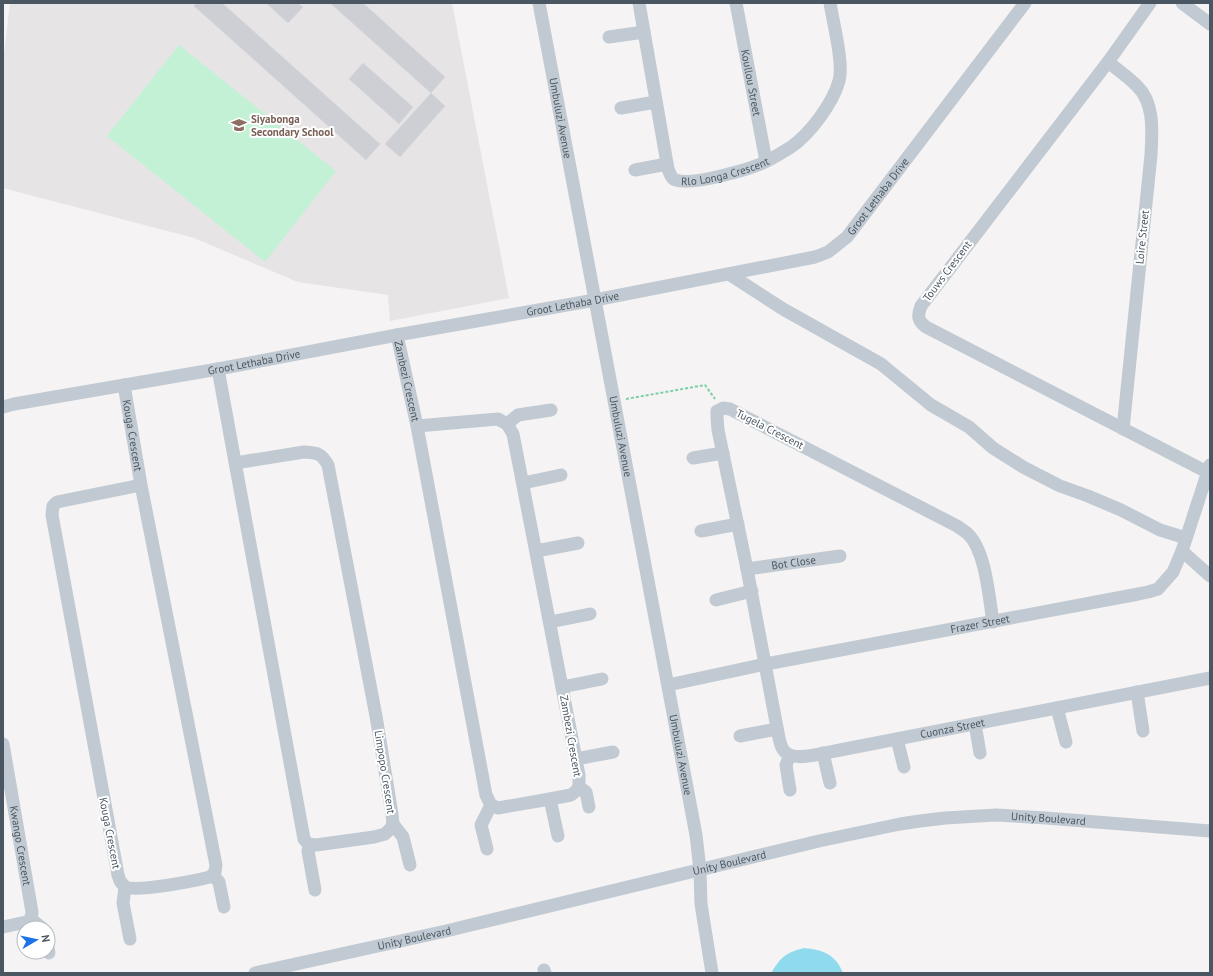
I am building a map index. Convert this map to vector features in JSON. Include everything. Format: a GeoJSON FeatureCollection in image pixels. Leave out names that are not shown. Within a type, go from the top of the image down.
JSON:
{"type":"FeatureCollection","features":[{"type":"Feature","properties":{"kind":"street","name":"Umbuluzi Avenue"},"geometry":{"type":"LineString","coordinates":[[539,3],[696,835],[700,870],[701,904],[712,973]]}},
{"type":"Feature","properties":{"kind":"street","name":"Rlo Longa Crescent"},"geometry":{"type":"LineString","coordinates":[[639,3],[667,164],[671,176],[675,180],[683,182],[720,176],[766,161],[792,146],[812,127],[831,100],[839,81],[840,61],[830,3]]}},
{"type":"Feature","properties":{"kind":"street","name":"Koullou Street"},"geometry":{"type":"LineString","coordinates":[[736,3],[766,161]]}},
{"type":"Feature","properties":{"kind":"street","name":"Groot Lethaba Drive"},"geometry":{"type":"LineString","coordinates":[[3,407],[595,300],[815,257],[828,252],[847,237],[1025,3]]}},
{"type":"Feature","properties":{"kind":"street","name":"Touws Crescent"},"geometry":{"type":"LineString","coordinates":[[1150,3],[1108,62],[921,306],[918,317],[926,327],[1123,429],[1208,469]]}},
{"type":"Feature","properties":{"kind":"street"},"geometry":{"type":"LineString","coordinates":[[1182,3],[1210,24]]}},
{"type":"Feature","properties":{"kind":"street"},"geometry":{"type":"LineString","coordinates":[[609,38],[644,32]]}},
{"type":"Feature","properties":{"kind":"street","name":"Loire Street"},"geometry":{"type":"LineString","coordinates":[[1108,62],[1138,86],[1143,93],[1151,117],[1152,128],[1151,155],[1123,429]]}},
{"type":"Feature","properties":{"kind":"street"},"geometry":{"type":"LineString","coordinates":[[621,108],[656,102]]}},
{"type":"Feature","properties":{"kind":"street"},"geometry":{"type":"LineString","coordinates":[[635,170],[667,164]]}},
{"type":"Feature","properties":{"kind":"street"},"geometry":{"type":"LineString","coordinates":[[729,274],[783,310],[881,364],[932,405],[969,427],[993,448],[1023,467],[1060,486],[1122,510],[1160,530],[1186,538]]}},
{"type":"Feature","properties":{"kind":"street","name":"Zambezi Crescent"},"geometry":{"type":"LineString","coordinates":[[397,335],[417,426],[486,795],[491,805],[498,808],[503,808],[571,794],[579,787],[579,775],[513,434],[507,424],[498,419],[417,426]]}},
{"type":"Feature","properties":{"kind":"street"},"geometry":{"type":"LineString","coordinates":[[218,369],[304,839],[311,845],[308,852],[315,890]]}},
{"type":"Feature","properties":{"kind":"street","name":"Kouga Crescent"},"geometry":{"type":"LineString","coordinates":[[124,385],[141,485],[216,866],[213,875]]}},
{"type":"Feature","properties":{"kind":"street","name":"Tugela Crescent"},"geometry":{"type":"LineString","coordinates":[[766,664],[723,453],[717,417],[717,411],[721,408],[730,409],[957,526],[968,534],[978,549],[983,566],[988,586],[993,622]]}},
{"type":"Feature","properties":{"kind":"street"},"geometry":{"type":"LineString","coordinates":[[507,424],[518,415],[551,410]]}},
{"type":"Feature","properties":{"kind":"street","name":"Limpopo Crescent"},"geometry":{"type":"LineString","coordinates":[[235,463],[304,452],[315,452],[320,454],[328,466],[376,716],[393,824],[385,834],[380,836],[311,845]]}},
{"type":"Feature","properties":{"kind":"street"},"geometry":{"type":"LineString","coordinates":[[693,458],[723,453]]}},
{"type":"Feature","properties":{"kind":"street","name":"Frazer Street"},"geometry":{"type":"LineString","coordinates":[[668,685],[766,664],[993,622],[1158,589],[1173,572],[1182,551],[1208,469]]}},
{"type":"Feature","properties":{"kind":"street"},"geometry":{"type":"LineString","coordinates":[[523,483],[561,475]]}},
{"type":"Feature","properties":{"kind":"street","name":"Kouga Crescent"},"geometry":{"type":"LineString","coordinates":[[125,887],[118,876],[52,515],[53,506],[57,502],[141,485]]}},
{"type":"Feature","properties":{"kind":"street"},"geometry":{"type":"LineString","coordinates":[[701,531],[738,524]]}},
{"type":"Feature","properties":{"kind":"street"},"geometry":{"type":"LineString","coordinates":[[536,551],[578,543]]}},
{"type":"Feature","properties":{"kind":"street"},"geometry":{"type":"LineString","coordinates":[[1182,551],[1210,576]]}},
{"type":"Feature","properties":{"kind":"street","name":"Bot Close"},"geometry":{"type":"LineString","coordinates":[[747,569],[840,556]]}},
{"type":"Feature","properties":{"kind":"street"},"geometry":{"type":"LineString","coordinates":[[716,600],[752,591]]}},
{"type":"Feature","properties":{"kind":"street"},"geometry":{"type":"LineString","coordinates":[[550,622],[590,614]]}},
{"type":"Feature","properties":{"kind":"street"},"geometry":{"type":"LineString","coordinates":[[766,664],[781,745],[785,752],[790,755],[786,765],[790,790]]}},
{"type":"Feature","properties":{"kind":"street","name":"Cuonza Street"},"geometry":{"type":"LineString","coordinates":[[790,755],[799,757],[823,753],[1210,678]]}},
{"type":"Feature","properties":{"kind":"street"},"geometry":{"type":"LineString","coordinates":[[562,687],[602,679]]}},
{"type":"Feature","properties":{"kind":"street"},"geometry":{"type":"LineString","coordinates":[[1137,692],[1143,731]]}},
{"type":"Feature","properties":{"kind":"street"},"geometry":{"type":"LineString","coordinates":[[1057,708],[1066,742]]}},
{"type":"Feature","properties":{"kind":"street"},"geometry":{"type":"LineString","coordinates":[[975,724],[980,753]]}},
{"type":"Feature","properties":{"kind":"street"},"geometry":{"type":"LineString","coordinates":[[740,736],[777,729]]}},
{"type":"Feature","properties":{"kind":"street"},"geometry":{"type":"LineString","coordinates":[[897,739],[904,767]]}},
{"type":"Feature","properties":{"kind":"street","name":"Kwango Crescent"},"geometry":{"type":"LineString","coordinates":[[3,744],[31,903],[31,919]]}},
{"type":"Feature","properties":{"kind":"street"},"geometry":{"type":"LineString","coordinates":[[576,759],[613,752]]}},
{"type":"Feature","properties":{"kind":"street"},"geometry":{"type":"LineString","coordinates":[[823,753],[830,783]]}},
{"type":"Feature","properties":{"kind":"street"},"geometry":{"type":"LineString","coordinates":[[579,787],[586,792],[589,807]]}},
{"type":"Feature","properties":{"kind":"street"},"geometry":{"type":"LineString","coordinates":[[550,799],[558,836]]}},
{"type":"Feature","properties":{"kind":"street"},"geometry":{"type":"LineString","coordinates":[[487,849],[481,825],[491,805]]}},
{"type":"Feature","properties":{"kind":"street","name":"Unity Boulevard"},"geometry":{"type":"LineString","coordinates":[[256,973],[446,932],[819,841],[900,824],[945,818],[1003,816],[1210,831]]}},
{"type":"Feature","properties":{"kind":"street"},"geometry":{"type":"LineString","coordinates":[[393,824],[403,837],[410,865]]}},
{"type":"Feature","properties":{"kind":"street"},"geometry":{"type":"LineString","coordinates":[[130,939],[123,903],[125,887],[129,889],[144,888],[206,878],[213,875],[219,882],[224,907]]}},
{"type":"Feature","properties":{"kind":"street"},"geometry":{"type":"LineString","coordinates":[[3,927],[26,922],[31,919]]}},
{"type":"Feature","properties":{"kind":"path"},"geometry":{"type":"LineString","coordinates":[[614,401],[705,385],[721,408]]}},
{"type":"Feature","properties":{"kind":"shaded area","name":"Siyabonga Secondary School"},"geometry":{"type":"Polygon","coordinates":[[[10,3],[452,3],[509,298],[390,321],[388,295],[298,282],[194,238],[3,188],[3,63],[10,3]]]}},
{"type":"Feature","properties":{"kind":"green space"},"geometry":{"type":"Polygon","coordinates":[[[179,45],[336,171],[265,262],[107,136],[179,45]]]}},
{"type":"Feature","properties":{"kind":"water"},"geometry":{"type":"Polygon","coordinates":[[[804,948],[817,950],[828,954],[836,961],[843,973],[771,973],[784,956],[804,948]]]}},
{"type":"Feature","properties":{"kind":"building"},"geometry":{"type":"Polygon","coordinates":[[[196,3],[222,3],[380,144],[366,160],[194,6],[196,3]]]}},
{"type":"Feature","properties":{"kind":"building"},"geometry":{"type":"Polygon","coordinates":[[[266,3],[298,3],[303,7],[288,23],[266,3]]]}},
{"type":"Feature","properties":{"kind":"building"},"geometry":{"type":"Polygon","coordinates":[[[330,3],[363,3],[445,77],[431,93],[330,3]]]}},
{"type":"Feature","properties":{"kind":"building"},"geometry":{"type":"Polygon","coordinates":[[[363,63],[413,107],[399,124],[349,79],[363,63]]]}},
{"type":"Feature","properties":{"kind":"building"},"geometry":{"type":"Polygon","coordinates":[[[431,93],[445,106],[400,157],[385,144],[431,93]]]}},
{"type":"Feature","properties":{"kind":"place","name":"Siyabonga Secondary School"},"geometry":{"type":"Point","coordinates":[239,125]}}]}
